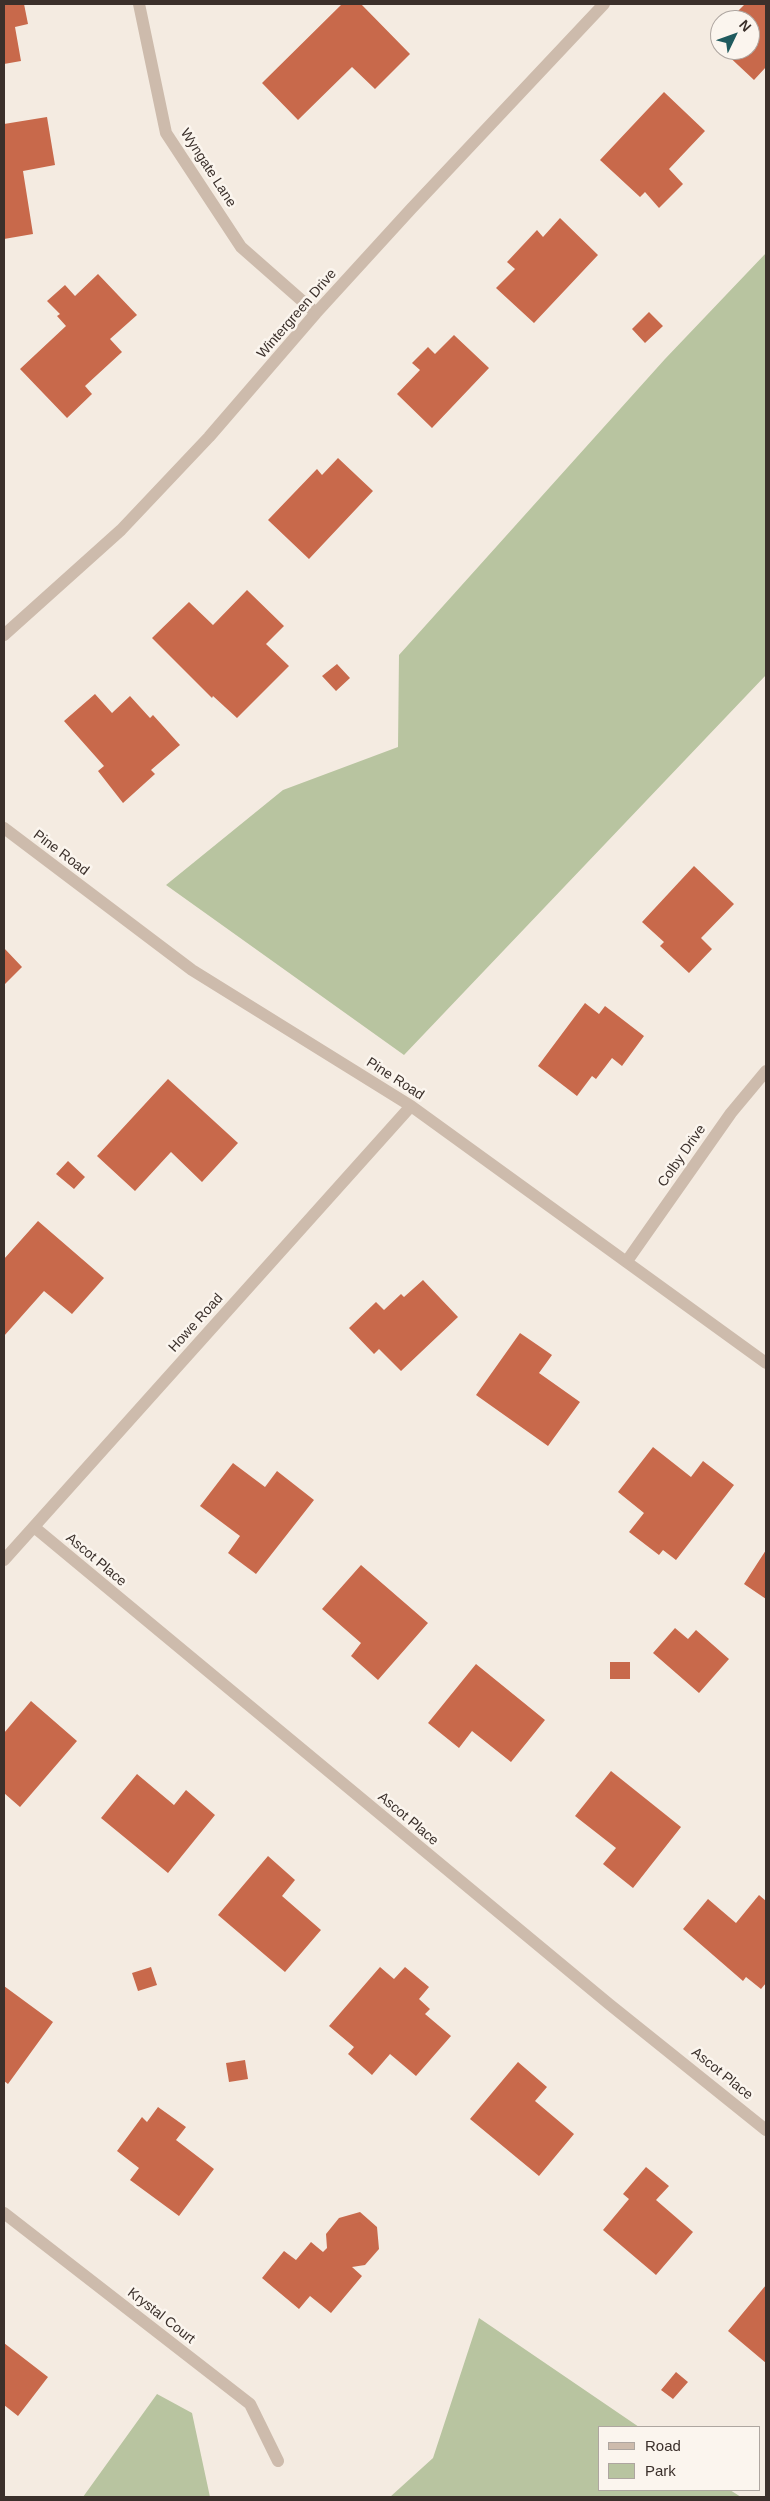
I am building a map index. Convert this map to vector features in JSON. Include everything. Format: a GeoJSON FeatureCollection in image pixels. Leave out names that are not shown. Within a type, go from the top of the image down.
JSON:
{"type":"FeatureCollection","features":[{"type":"Feature","properties":{"kind":"street","name":"Wyngate Lane"},"geometry":{"type":"LineString","coordinates":[[139,4],[166,133],[241,247],[316,313]]}},
{"type":"Feature","properties":{"kind":"street","name":"Wintergreen Drive"},"geometry":{"type":"LineString","coordinates":[[4,635],[121,530],[209,437],[316,313],[604,4]]}},
{"type":"Feature","properties":{"kind":"street","name":"Pine Road"},"geometry":{"type":"LineString","coordinates":[[4,828],[192,970],[411,1106],[766,1363]]}},
{"type":"Feature","properties":{"kind":"street","name":"Colby Drive"},"geometry":{"type":"LineString","coordinates":[[627,1261],[731,1113],[766,1071]]}},
{"type":"Feature","properties":{"kind":"street","name":"Howe Road"},"geometry":{"type":"LineString","coordinates":[[4,1560],[411,1106]]}},
{"type":"Feature","properties":{"kind":"street","name":"Ascot Place"},"geometry":{"type":"LineString","coordinates":[[34,1528],[609,2004],[766,2130]]}},
{"type":"Feature","properties":{"kind":"street","name":"Krystal Court"},"geometry":{"type":"LineString","coordinates":[[4,2213],[250,2404],[278,2461]]}},
{"type":"Feature","properties":{"kind":"green space"},"geometry":{"type":"Polygon","coordinates":[[[766,253],[766,675],[404,1055],[166,885],[283,790],[398,747],[399,655],[665,359],[766,253]]]}},
{"type":"Feature","properties":{"kind":"green space"},"geometry":{"type":"Polygon","coordinates":[[[479,2318],[638,2426],[598,2426],[598,2491],[732,2491],[741,2497],[390,2497],[433,2458],[479,2318]]]}},
{"type":"Feature","properties":{"kind":"green space"},"geometry":{"type":"Polygon","coordinates":[[[157,2394],[192,2413],[210,2497],[83,2497],[157,2394]]]}},
{"type":"Feature","properties":{"kind":"building"},"geometry":{"type":"Polygon","coordinates":[[[4,4],[24,4],[28,24],[15,27],[21,61],[4,64],[4,4]]]}},
{"type":"Feature","properties":{"kind":"building"},"geometry":{"type":"Polygon","coordinates":[[[342,4],[361,4],[410,54],[375,89],[352,67],[298,120],[262,83],[342,4]]]}},
{"type":"Feature","properties":{"kind":"building"},"geometry":{"type":"Polygon","coordinates":[[[745,4],[766,4],[766,67],[754,80],[733,60],[760,60],[760,10],[739,10],[745,4]]]}},
{"type":"Feature","properties":{"kind":"building"},"geometry":{"type":"Polygon","coordinates":[[[664,92],[705,131],[669,169],[683,184],[659,208],[645,192],[640,197],[600,160],[664,92]]]}},
{"type":"Feature","properties":{"kind":"building"},"geometry":{"type":"Polygon","coordinates":[[[47,117],[55,165],[23,171],[33,234],[4,239],[4,124],[47,117]]]}},
{"type":"Feature","properties":{"kind":"building"},"geometry":{"type":"Polygon","coordinates":[[[560,218],[598,255],[534,323],[496,288],[515,269],[507,262],[537,230],[543,237],[560,218]]]}},
{"type":"Feature","properties":{"kind":"building"},"geometry":{"type":"Polygon","coordinates":[[[98,274],[137,315],[110,339],[122,352],[85,386],[92,394],[67,418],[20,369],[66,326],[57,316],[60,314],[47,301],[65,285],[75,296],[98,274]]]}},
{"type":"Feature","properties":{"kind":"building"},"geometry":{"type":"Polygon","coordinates":[[[649,312],[663,326],[645,343],[632,329],[649,312]]]}},
{"type":"Feature","properties":{"kind":"building"},"geometry":{"type":"Polygon","coordinates":[[[454,335],[489,368],[432,428],[397,394],[420,370],[412,363],[428,347],[435,354],[454,335]]]}},
{"type":"Feature","properties":{"kind":"building"},"geometry":{"type":"Polygon","coordinates":[[[338,458],[373,491],[309,559],[268,520],[317,469],[322,475],[338,458]]]}},
{"type":"Feature","properties":{"kind":"building"},"geometry":{"type":"Polygon","coordinates":[[[247,590],[284,626],[266,644],[289,666],[237,718],[213,696],[212,698],[152,638],[189,602],[213,625],[247,590]]]}},
{"type":"Feature","properties":{"kind":"building"},"geometry":{"type":"Polygon","coordinates":[[[337,664],[350,678],[336,691],[322,676],[337,664]]]}},
{"type":"Feature","properties":{"kind":"building"},"geometry":{"type":"Polygon","coordinates":[[[95,694],[112,713],[130,696],[150,718],[153,715],[180,745],[151,770],[155,774],[123,803],[98,771],[104,766],[64,721],[95,694]]]}},
{"type":"Feature","properties":{"kind":"building"},"geometry":{"type":"Polygon","coordinates":[[[694,866],[734,904],[701,938],[712,949],[689,973],[660,946],[664,942],[642,922],[694,866]]]}},
{"type":"Feature","properties":{"kind":"building"},"geometry":{"type":"Polygon","coordinates":[[[4,948],[22,967],[4,985],[4,948]]]}},
{"type":"Feature","properties":{"kind":"building"},"geometry":{"type":"Polygon","coordinates":[[[585,1003],[599,1014],[605,1006],[644,1036],[622,1066],[612,1058],[596,1079],[592,1076],[577,1096],[538,1066],[585,1003]]]}},
{"type":"Feature","properties":{"kind":"building"},"geometry":{"type":"Polygon","coordinates":[[[168,1079],[238,1143],[202,1182],[171,1152],[135,1191],[97,1156],[168,1079]]]}},
{"type":"Feature","properties":{"kind":"building"},"geometry":{"type":"Polygon","coordinates":[[[68,1161],[85,1177],[74,1189],[56,1174],[68,1161]]]}},
{"type":"Feature","properties":{"kind":"building"},"geometry":{"type":"Polygon","coordinates":[[[38,1221],[104,1278],[72,1314],[44,1291],[4,1336],[4,1259],[38,1221]]]}},
{"type":"Feature","properties":{"kind":"building"},"geometry":{"type":"Polygon","coordinates":[[[423,1280],[458,1317],[401,1371],[379,1349],[374,1354],[349,1328],[376,1302],[384,1310],[401,1294],[404,1297],[423,1280]]]}},
{"type":"Feature","properties":{"kind":"building"},"geometry":{"type":"Polygon","coordinates":[[[520,1333],[552,1355],[539,1373],[580,1402],[548,1446],[476,1395],[520,1333]]]}},
{"type":"Feature","properties":{"kind":"building"},"geometry":{"type":"Polygon","coordinates":[[[653,1447],[691,1477],[703,1461],[734,1485],[676,1560],[663,1550],[659,1555],[629,1532],[644,1513],[618,1492],[653,1447]]]}},
{"type":"Feature","properties":{"kind":"building"},"geometry":{"type":"Polygon","coordinates":[[[233,1463],[265,1487],[277,1471],[314,1500],[256,1574],[228,1553],[240,1536],[200,1506],[233,1463]]]}},
{"type":"Feature","properties":{"kind":"building"},"geometry":{"type":"Polygon","coordinates":[[[766,1550],[766,1599],[744,1584],[766,1550]]]}},
{"type":"Feature","properties":{"kind":"building"},"geometry":{"type":"Polygon","coordinates":[[[361,1565],[428,1623],[378,1680],[351,1656],[361,1643],[322,1609],[361,1565]]]}},
{"type":"Feature","properties":{"kind":"building"},"geometry":{"type":"Polygon","coordinates":[[[675,1628],[688,1639],[696,1630],[729,1659],[699,1693],[653,1653],[675,1628]]]}},
{"type":"Feature","properties":{"kind":"building"},"geometry":{"type":"Polygon","coordinates":[[[610,1662],[630,1662],[630,1679],[610,1679],[610,1662]]]}},
{"type":"Feature","properties":{"kind":"building"},"geometry":{"type":"Polygon","coordinates":[[[476,1664],[545,1720],[511,1762],[472,1731],[459,1748],[428,1723],[476,1664]]]}},
{"type":"Feature","properties":{"kind":"building"},"geometry":{"type":"Polygon","coordinates":[[[31,1701],[77,1741],[20,1807],[4,1793],[4,1733],[31,1701]]]}},
{"type":"Feature","properties":{"kind":"building"},"geometry":{"type":"Polygon","coordinates":[[[611,1771],[681,1827],[633,1888],[603,1864],[616,1848],[575,1816],[611,1771]]]}},
{"type":"Feature","properties":{"kind":"building"},"geometry":{"type":"Polygon","coordinates":[[[137,1774],[174,1805],[186,1790],[215,1815],[168,1873],[101,1818],[137,1774]]]}},
{"type":"Feature","properties":{"kind":"building"},"geometry":{"type":"Polygon","coordinates":[[[268,1856],[295,1880],[282,1896],[321,1930],[285,1972],[218,1915],[268,1856]]]}},
{"type":"Feature","properties":{"kind":"building"},"geometry":{"type":"Polygon","coordinates":[[[759,1895],[766,1901],[766,1983],[761,1989],[746,1977],[743,1981],[683,1929],[708,1899],[736,1923],[759,1895]]]}},
{"type":"Feature","properties":{"kind":"building"},"geometry":{"type":"Polygon","coordinates":[[[151,1967],[157,1985],[138,1991],[132,1973],[151,1967]]]}},
{"type":"Feature","properties":{"kind":"building"},"geometry":{"type":"Polygon","coordinates":[[[380,1967],[394,1979],[405,1967],[429,1987],[419,1999],[430,2009],[425,2014],[451,2036],[416,2076],[390,2054],[372,2075],[348,2054],[354,2047],[329,2026],[380,1967]]]}},
{"type":"Feature","properties":{"kind":"building"},"geometry":{"type":"Polygon","coordinates":[[[4,1986],[53,2022],[8,2084],[4,2081],[4,1986]]]}},
{"type":"Feature","properties":{"kind":"building"},"geometry":{"type":"Polygon","coordinates":[[[245,2060],[248,2079],[229,2082],[226,2063],[245,2060]]]}},
{"type":"Feature","properties":{"kind":"building"},"geometry":{"type":"Polygon","coordinates":[[[518,2062],[547,2087],[535,2101],[574,2134],[539,2176],[470,2119],[518,2062]]]}},
{"type":"Feature","properties":{"kind":"building"},"geometry":{"type":"Polygon","coordinates":[[[158,2107],[186,2127],[176,2140],[214,2169],[179,2216],[130,2180],[139,2168],[117,2151],[142,2117],[147,2122],[158,2107]]]}},
{"type":"Feature","properties":{"kind":"building"},"geometry":{"type":"Polygon","coordinates":[[[646,2167],[669,2186],[656,2200],[693,2232],[656,2275],[603,2230],[629,2199],[623,2194],[646,2167]]]}},
{"type":"Feature","properties":{"kind":"building"},"geometry":{"type":"Polygon","coordinates":[[[360,2212],[377,2227],[379,2249],[365,2265],[352,2267],[362,2276],[331,2313],[310,2296],[299,2309],[262,2278],[284,2251],[296,2260],[311,2242],[323,2252],[327,2248],[326,2234],[339,2218],[360,2212]]]}},
{"type":"Feature","properties":{"kind":"building"},"geometry":{"type":"Polygon","coordinates":[[[766,2285],[766,2363],[728,2331],[766,2285]]]}},
{"type":"Feature","properties":{"kind":"building"},"geometry":{"type":"Polygon","coordinates":[[[4,2343],[48,2377],[18,2416],[4,2405],[4,2343]]]}},
{"type":"Feature","properties":{"kind":"building"},"geometry":{"type":"Polygon","coordinates":[[[676,2372],[688,2382],[673,2399],[661,2390],[676,2372]]]}}]}
